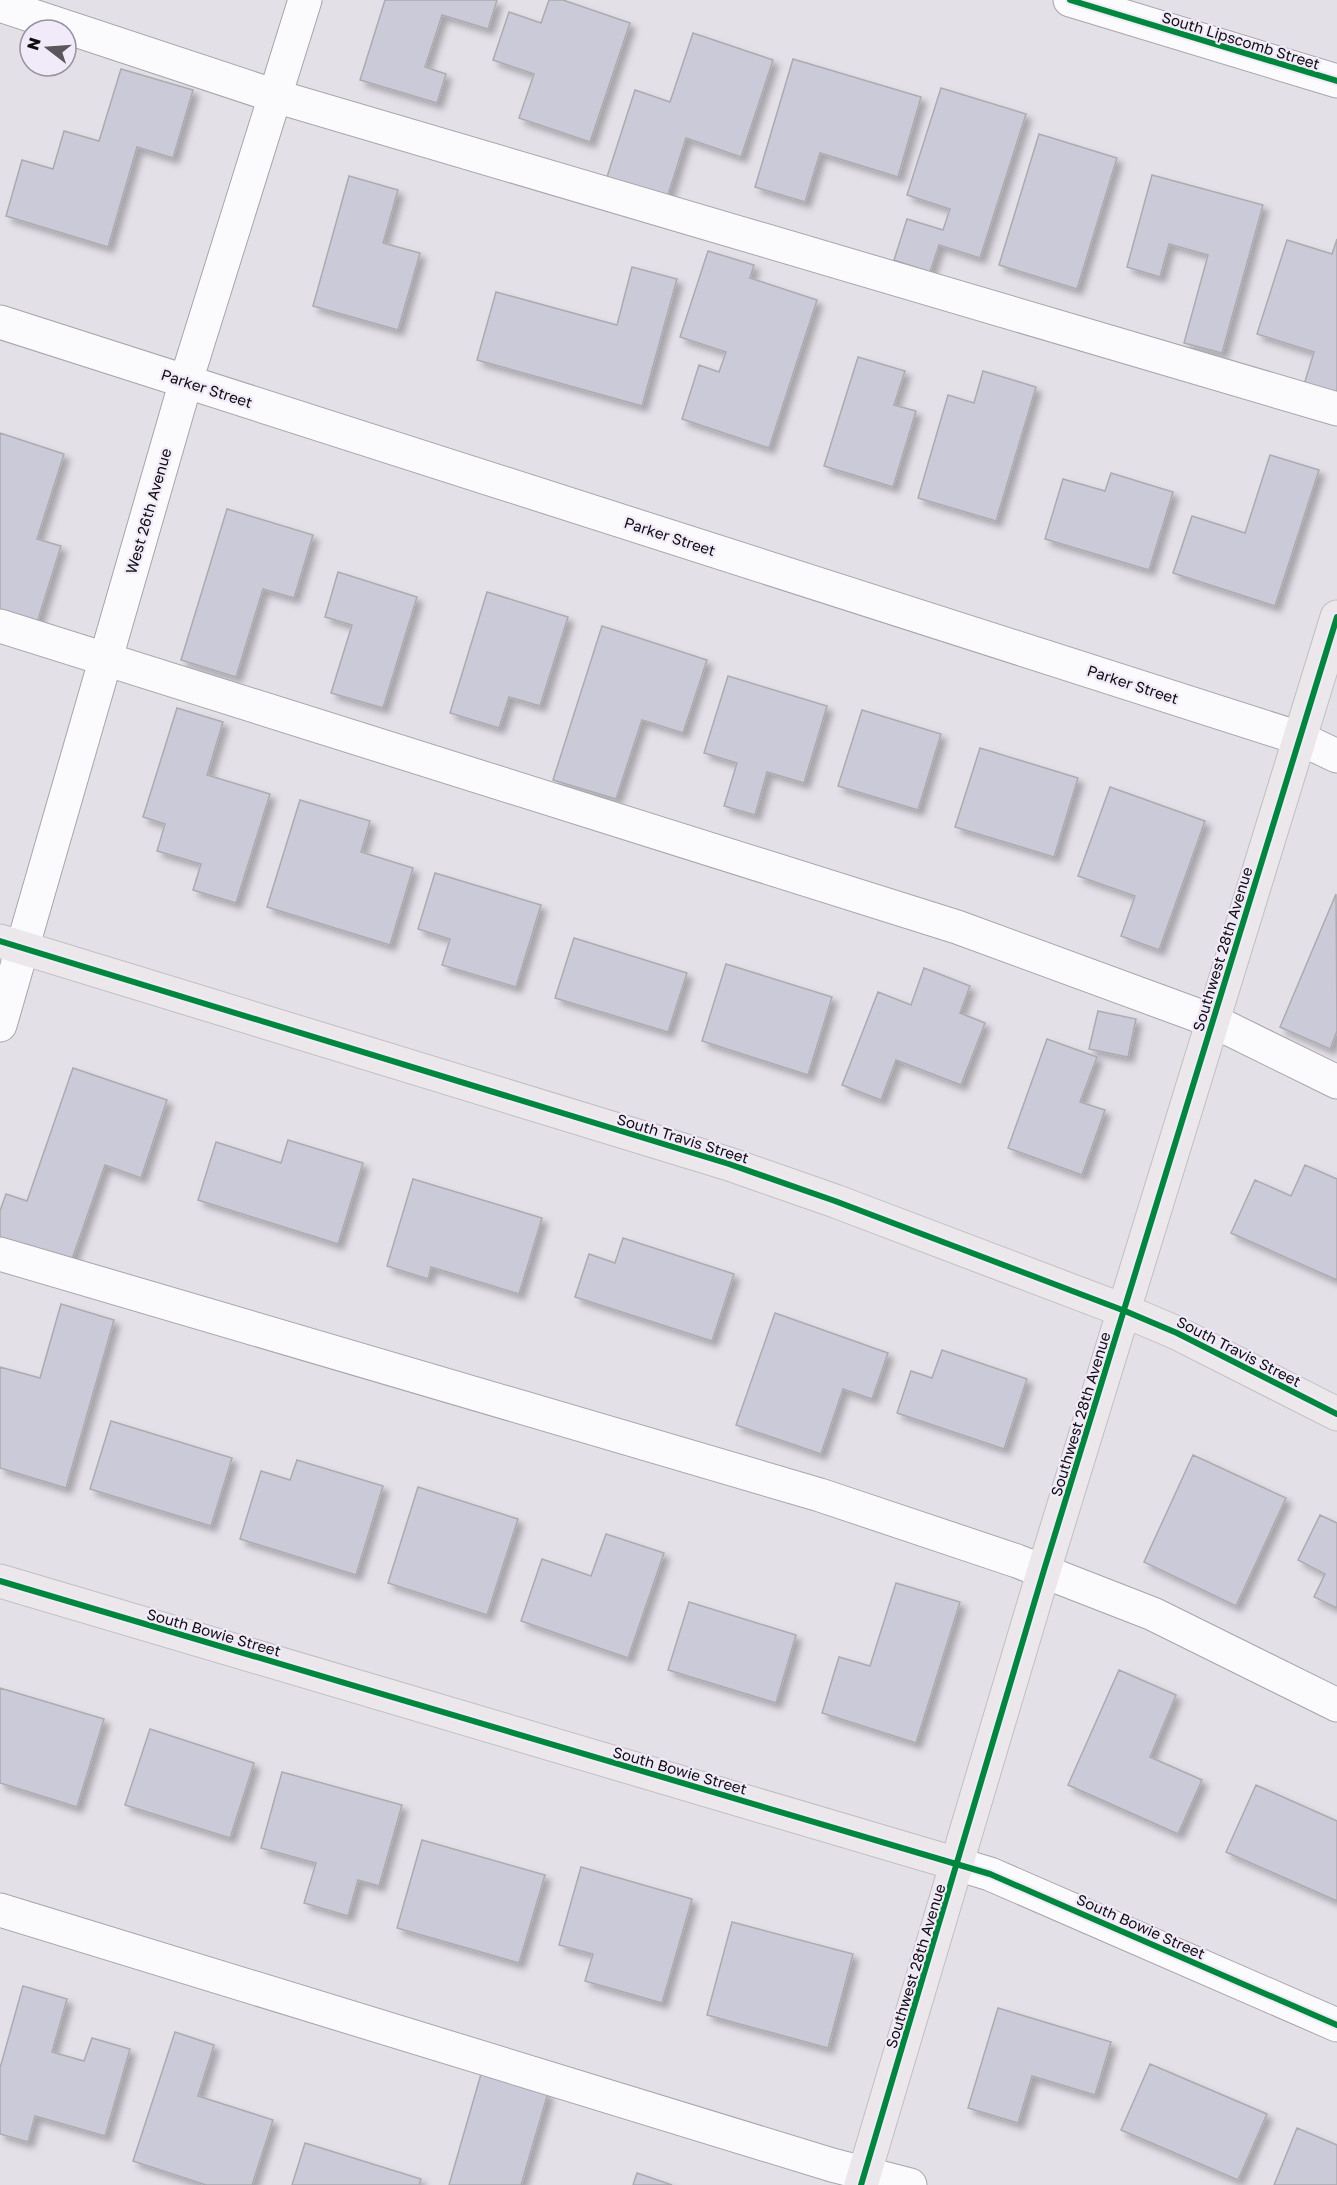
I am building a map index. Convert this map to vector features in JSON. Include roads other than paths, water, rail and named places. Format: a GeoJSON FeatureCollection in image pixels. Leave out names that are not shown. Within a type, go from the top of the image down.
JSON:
{"type":"FeatureCollection","features":[{"type":"Feature","properties":{"kind":"main road","name":"Southwest 28th Avenue"},"geometry":{"type":"LineString","coordinates":[[863,2179],[1044,1570],[1337,616]]}},
{"type":"Feature","properties":{"kind":"main road","name":"South Travis Street"},"geometry":{"type":"LineString","coordinates":[[11,945],[729,1164],[835,1201],[1125,1311],[1177,1333],[1337,1414]]}},
{"type":"Feature","properties":{"kind":"main road","name":"South Bowie Street"},"geometry":{"type":"LineString","coordinates":[[0,1581],[957,1864]]}},
{"type":"Feature","properties":{"kind":"street","name":"West 26th Avenue"},"geometry":{"type":"LineString","coordinates":[[0,1025],[11,945],[106,660],[186,381],[305,0]]}},
{"type":"Feature","properties":{"kind":"street","name":"South Lipscomb Street"},"geometry":{"type":"LineString","coordinates":[[1070,0],[1337,81]]}},
{"type":"Feature","properties":{"kind":"street"},"geometry":{"type":"LineString","coordinates":[[0,5],[275,96],[1337,408]]}},
{"type":"Feature","properties":{"kind":"street","name":"Parker Street"},"geometry":{"type":"LineString","coordinates":[[0,322],[1299,738],[1337,756]]}},
{"type":"Feature","properties":{"kind":"street"},"geometry":{"type":"LineString","coordinates":[[0,626],[957,927],[1213,1021],[1337,1082]]}},
{"type":"Feature","properties":{"kind":"street"},"geometry":{"type":"LineString","coordinates":[[0,1254],[808,1491],[1044,1570],[1153,1614],[1337,1705]]}},
{"type":"Feature","properties":{"kind":"street","name":"South Bowie Street"},"geometry":{"type":"LineString","coordinates":[[957,1864],[990,1874],[1337,2025]]}},
{"type":"Feature","properties":{"kind":"street"},"geometry":{"type":"LineString","coordinates":[[0,1910],[832,2165],[863,2179],[910,2185]]}}]}
